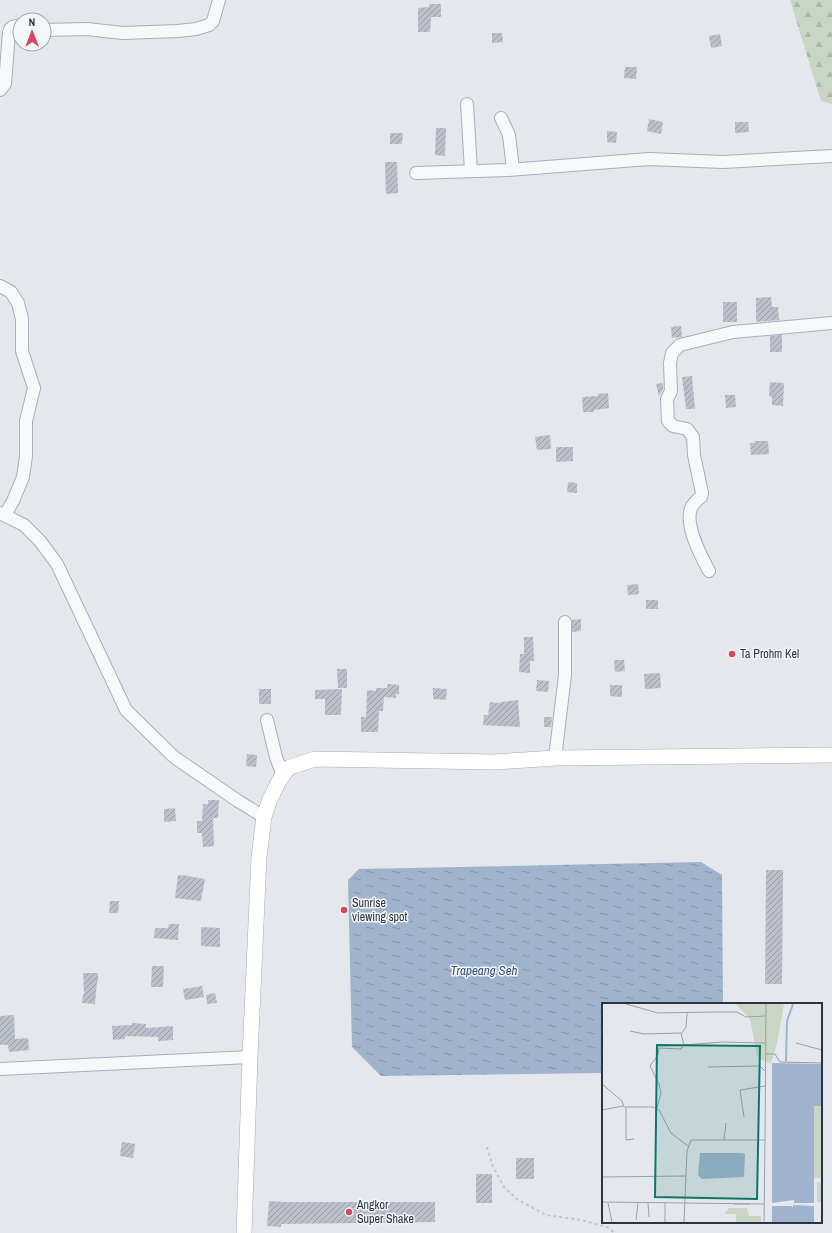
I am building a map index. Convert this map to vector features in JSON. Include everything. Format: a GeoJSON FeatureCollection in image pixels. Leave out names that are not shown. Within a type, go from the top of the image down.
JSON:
{"type":"FeatureCollection","features":[{"type":"Feature","properties":{"kind":"main road"},"geometry":{"type":"LineString","coordinates":[[244,1233],[259,857],[264,817],[270,799],[290,767],[315,759],[495,762],[555,758],[832,755]]}},
{"type":"Feature","properties":{"kind":"street"},"geometry":{"type":"LineString","coordinates":[[52,29],[72,28],[123,33],[196,29],[209,25],[213,21],[218,0]]}},
{"type":"Feature","properties":{"kind":"street"},"geometry":{"type":"LineString","coordinates":[[0,90],[5,84],[9,32],[12,28]]}},
{"type":"Feature","properties":{"kind":"street"},"geometry":{"type":"LineString","coordinates":[[467,104],[471,171]]}},
{"type":"Feature","properties":{"kind":"street"},"geometry":{"type":"LineString","coordinates":[[501,118],[509,135],[513,169]]}},
{"type":"Feature","properties":{"kind":"street"},"geometry":{"type":"LineString","coordinates":[[416,173],[513,169],[649,159],[723,162],[832,156]]}},
{"type":"Feature","properties":{"kind":"street"},"geometry":{"type":"LineString","coordinates":[[0,286],[11,292],[18,303],[22,319],[22,351],[34,388],[26,421],[26,456],[23,477],[13,501],[2,514],[24,525],[40,541],[57,564],[126,710],[174,757],[264,817]]}},
{"type":"Feature","properties":{"kind":"street"},"geometry":{"type":"LineString","coordinates":[[709,571],[690,529],[690,511],[695,502],[702,497],[692,437],[687,429],[673,426],[668,421],[667,399],[671,391],[670,362],[672,353],[680,345],[734,332],[832,323]]}},
{"type":"Feature","properties":{"kind":"street"},"geometry":{"type":"LineString","coordinates":[[555,758],[565,674],[565,622]]}},
{"type":"Feature","properties":{"kind":"street"},"geometry":{"type":"LineString","coordinates":[[267,720],[276,756],[283,776]]}},
{"type":"Feature","properties":{"kind":"street"},"geometry":{"type":"LineString","coordinates":[[0,1069],[250,1057]]}},
{"type":"Feature","properties":{"kind":"path"},"geometry":{"type":"LineString","coordinates":[[487,1147],[493,1167],[504,1187],[518,1200],[546,1214],[581,1220],[607,1227],[615,1233]]}},
{"type":"Feature","properties":{"kind":"green space"},"geometry":{"type":"Polygon","coordinates":[[[790,0],[832,0],[832,104],[821,101],[790,0]]]}},
{"type":"Feature","properties":{"kind":"water","name":"Trapeang Seh"},"geometry":{"type":"Polygon","coordinates":[[[701,862],[722,875],[723,1003],[602,1003],[602,1073],[381,1076],[352,1047],[348,880],[359,869],[701,862]]]}},
{"type":"Feature","properties":{"kind":"building"},"geometry":{"type":"Polygon","coordinates":[[[429,4],[441,4],[441,17],[431,17],[430,32],[418,32],[418,8],[429,7],[429,4]]]}},
{"type":"Feature","properties":{"kind":"building"},"geometry":{"type":"Polygon","coordinates":[[[492,33],[502,33],[503,42],[492,43],[492,33]]]}},
{"type":"Feature","properties":{"kind":"building"},"geometry":{"type":"Polygon","coordinates":[[[720,34],[722,46],[711,48],[709,36],[720,34]]]}},
{"type":"Feature","properties":{"kind":"building"},"geometry":{"type":"Polygon","coordinates":[[[625,67],[637,67],[636,79],[624,78],[625,67]]]}},
{"type":"Feature","properties":{"kind":"building"},"geometry":{"type":"Polygon","coordinates":[[[649,119],[663,122],[661,134],[647,131],[649,119]]]}},
{"type":"Feature","properties":{"kind":"building"},"geometry":{"type":"Polygon","coordinates":[[[735,122],[748,122],[749,132],[735,133],[735,122]]]}},
{"type":"Feature","properties":{"kind":"building"},"geometry":{"type":"Polygon","coordinates":[[[436,128],[446,128],[445,156],[435,155],[436,128]]]}},
{"type":"Feature","properties":{"kind":"building"},"geometry":{"type":"Polygon","coordinates":[[[607,131],[617,132],[616,143],[607,142],[607,131]]]}},
{"type":"Feature","properties":{"kind":"building"},"geometry":{"type":"Polygon","coordinates":[[[390,133],[403,133],[402,144],[390,144],[390,133]]]}},
{"type":"Feature","properties":{"kind":"building"},"geometry":{"type":"Polygon","coordinates":[[[385,162],[397,162],[398,193],[386,194],[385,162]]]}},
{"type":"Feature","properties":{"kind":"building"},"geometry":{"type":"Polygon","coordinates":[[[771,297],[772,307],[778,307],[779,320],[756,322],[756,298],[771,297]]]}},
{"type":"Feature","properties":{"kind":"building"},"geometry":{"type":"Polygon","coordinates":[[[723,302],[737,302],[737,322],[723,322],[723,302]]]}},
{"type":"Feature","properties":{"kind":"building"},"geometry":{"type":"Polygon","coordinates":[[[681,326],[682,337],[672,338],[671,327],[681,326]]]}},
{"type":"Feature","properties":{"kind":"building"},"geometry":{"type":"Polygon","coordinates":[[[782,335],[782,352],[770,352],[770,336],[782,335]]]}},
{"type":"Feature","properties":{"kind":"building"},"geometry":{"type":"Polygon","coordinates":[[[692,376],[695,409],[686,409],[682,377],[692,376]]]}},
{"type":"Feature","properties":{"kind":"building"},"geometry":{"type":"Polygon","coordinates":[[[770,382],[784,383],[783,406],[772,405],[772,397],[769,396],[770,382]]]}},
{"type":"Feature","properties":{"kind":"building"},"geometry":{"type":"Polygon","coordinates":[[[663,383],[663,389],[659,396],[656,384],[663,383]]]}},
{"type":"Feature","properties":{"kind":"building"},"geometry":{"type":"Polygon","coordinates":[[[608,393],[609,408],[594,410],[594,412],[583,412],[582,397],[598,396],[598,394],[608,393]]]}},
{"type":"Feature","properties":{"kind":"building"},"geometry":{"type":"Polygon","coordinates":[[[725,395],[735,395],[736,407],[726,408],[725,395]]]}},
{"type":"Feature","properties":{"kind":"building"},"geometry":{"type":"Polygon","coordinates":[[[550,435],[551,449],[537,450],[535,437],[550,435]]]}},
{"type":"Feature","properties":{"kind":"building"},"geometry":{"type":"Polygon","coordinates":[[[755,441],[768,441],[769,454],[751,455],[750,443],[755,443],[755,441]]]}},
{"type":"Feature","properties":{"kind":"building"},"geometry":{"type":"Polygon","coordinates":[[[556,447],[573,447],[573,461],[556,462],[556,447]]]}},
{"type":"Feature","properties":{"kind":"building"},"geometry":{"type":"Polygon","coordinates":[[[568,482],[577,483],[577,493],[567,492],[568,482]]]}},
{"type":"Feature","properties":{"kind":"building"},"geometry":{"type":"Polygon","coordinates":[[[638,584],[639,594],[628,595],[627,585],[638,584]]]}},
{"type":"Feature","properties":{"kind":"building"},"geometry":{"type":"Polygon","coordinates":[[[646,600],[658,600],[658,609],[646,609],[646,600]]]}},
{"type":"Feature","properties":{"kind":"building"},"geometry":{"type":"Polygon","coordinates":[[[581,619],[581,631],[572,632],[572,620],[581,619]]]}},
{"type":"Feature","properties":{"kind":"building"},"geometry":{"type":"Polygon","coordinates":[[[524,637],[533,637],[534,661],[530,661],[530,673],[519,672],[520,654],[524,654],[524,637]]]}},
{"type":"Feature","properties":{"kind":"building"},"geometry":{"type":"Polygon","coordinates":[[[614,660],[624,660],[625,671],[615,672],[614,660]]]}},
{"type":"Feature","properties":{"kind":"building"},"geometry":{"type":"Polygon","coordinates":[[[337,669],[347,669],[347,688],[338,688],[337,669]]]}},
{"type":"Feature","properties":{"kind":"building"},"geometry":{"type":"Polygon","coordinates":[[[660,673],[661,688],[645,689],[644,674],[660,673]]]}},
{"type":"Feature","properties":{"kind":"building"},"geometry":{"type":"Polygon","coordinates":[[[537,680],[549,681],[548,692],[536,691],[537,680]]]}},
{"type":"Feature","properties":{"kind":"building"},"geometry":{"type":"Polygon","coordinates":[[[388,684],[399,685],[399,694],[396,694],[396,698],[384,697],[383,711],[379,711],[378,732],[361,732],[361,717],[366,717],[367,690],[376,691],[376,688],[387,688],[388,684]]]}},
{"type":"Feature","properties":{"kind":"building"},"geometry":{"type":"Polygon","coordinates":[[[610,685],[622,685],[622,697],[610,696],[610,685]]]}},
{"type":"Feature","properties":{"kind":"building"},"geometry":{"type":"Polygon","coordinates":[[[433,688],[447,689],[446,700],[433,699],[433,688]]]}},
{"type":"Feature","properties":{"kind":"building"},"geometry":{"type":"Polygon","coordinates":[[[259,689],[271,689],[271,704],[259,704],[259,689]]]}},
{"type":"Feature","properties":{"kind":"building"},"geometry":{"type":"Polygon","coordinates":[[[342,689],[341,715],[325,715],[325,699],[315,699],[315,690],[342,689]]]}},
{"type":"Feature","properties":{"kind":"building"},"geometry":{"type":"Polygon","coordinates":[[[518,700],[520,727],[483,725],[484,715],[488,715],[490,702],[496,703],[518,700]]]}},
{"type":"Feature","properties":{"kind":"building"},"geometry":{"type":"Polygon","coordinates":[[[544,717],[552,717],[551,727],[544,727],[544,717]]]}},
{"type":"Feature","properties":{"kind":"building"},"geometry":{"type":"Polygon","coordinates":[[[247,754],[257,755],[256,767],[246,766],[247,754]]]}},
{"type":"Feature","properties":{"kind":"building"},"geometry":{"type":"Polygon","coordinates":[[[208,800],[219,800],[218,818],[213,818],[214,846],[203,847],[202,833],[197,833],[197,821],[202,821],[203,804],[208,804],[208,800]]]}},
{"type":"Feature","properties":{"kind":"building"},"geometry":{"type":"Polygon","coordinates":[[[175,808],[176,821],[164,822],[164,809],[175,808]]]}},
{"type":"Feature","properties":{"kind":"building"},"geometry":{"type":"Polygon","coordinates":[[[766,870],[783,870],[782,984],[765,984],[766,870]]]}},
{"type":"Feature","properties":{"kind":"building"},"geometry":{"type":"Polygon","coordinates":[[[178,875],[205,879],[201,901],[175,898],[178,875]]]}},
{"type":"Feature","properties":{"kind":"building"},"geometry":{"type":"Polygon","coordinates":[[[110,901],[119,901],[118,913],[109,913],[110,901]]]}},
{"type":"Feature","properties":{"kind":"building"},"geometry":{"type":"Polygon","coordinates":[[[169,924],[179,924],[178,940],[154,938],[155,928],[168,928],[169,924]]]}},
{"type":"Feature","properties":{"kind":"building"},"geometry":{"type":"Polygon","coordinates":[[[201,927],[220,928],[220,947],[201,946],[201,927]]]}},
{"type":"Feature","properties":{"kind":"building"},"geometry":{"type":"Polygon","coordinates":[[[152,966],[164,966],[163,987],[151,987],[152,966]]]}},
{"type":"Feature","properties":{"kind":"building"},"geometry":{"type":"Polygon","coordinates":[[[83,973],[98,973],[95,1004],[82,1003],[84,994],[83,973]]]}},
{"type":"Feature","properties":{"kind":"building"},"geometry":{"type":"Polygon","coordinates":[[[202,986],[204,997],[185,1000],[183,989],[202,986]]]}},
{"type":"Feature","properties":{"kind":"building"},"geometry":{"type":"Polygon","coordinates":[[[215,993],[217,1003],[207,1004],[206,995],[215,993]]]}},
{"type":"Feature","properties":{"kind":"building"},"geometry":{"type":"Polygon","coordinates":[[[14,1015],[15,1039],[28,1038],[29,1050],[9,1052],[8,1045],[0,1045],[0,1016],[14,1015]]]}},
{"type":"Feature","properties":{"kind":"building"},"geometry":{"type":"Polygon","coordinates":[[[132,1023],[146,1024],[146,1028],[173,1026],[173,1040],[158,1041],[158,1037],[125,1036],[125,1039],[113,1040],[112,1026],[132,1025],[132,1023]]]}},
{"type":"Feature","properties":{"kind":"building"},"geometry":{"type":"Polygon","coordinates":[[[122,1142],[135,1144],[133,1158],[120,1156],[122,1142]]]}},
{"type":"Feature","properties":{"kind":"building"},"geometry":{"type":"Polygon","coordinates":[[[516,1158],[534,1158],[534,1179],[516,1179],[516,1158]]]}},
{"type":"Feature","properties":{"kind":"building"},"geometry":{"type":"Polygon","coordinates":[[[476,1174],[492,1174],[492,1203],[476,1203],[476,1174]]]}},
{"type":"Feature","properties":{"kind":"building"},"geometry":{"type":"Polygon","coordinates":[[[269,1201],[435,1202],[435,1222],[281,1224],[281,1227],[267,1226],[269,1201]]]}},
{"type":"Feature","properties":{"kind":"place","name":"Ta Prohm Kel"},"geometry":{"type":"Point","coordinates":[732,654]}},
{"type":"Feature","properties":{"kind":"place","name":"Sunrise viewing spot"},"geometry":{"type":"Point","coordinates":[344,910]}},
{"type":"Feature","properties":{"kind":"place","name":"Angkor Super Shake"},"geometry":{"type":"Point","coordinates":[349,1212]}}]}
